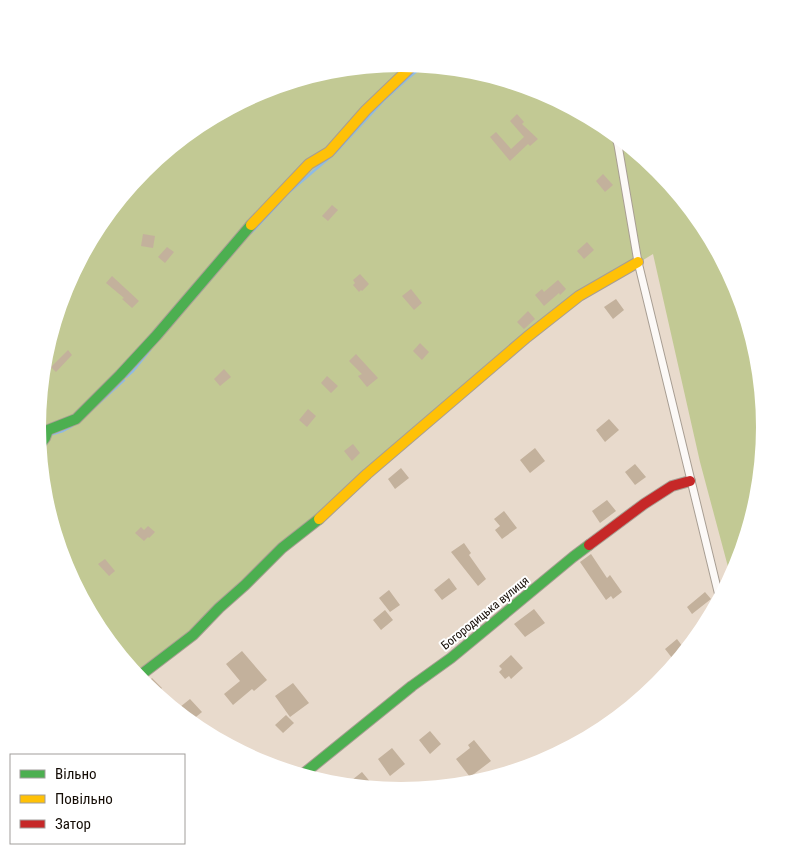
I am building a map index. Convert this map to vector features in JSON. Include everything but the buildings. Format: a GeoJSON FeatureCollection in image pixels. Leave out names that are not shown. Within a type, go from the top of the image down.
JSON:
{"type":"FeatureCollection","features":[{"type":"Feature","properties":{"kind":"street"},"geometry":{"type":"LineString","coordinates":[[46,434],[48,430],[76,419],[120,375],[156,336],[255,220],[309,164],[329,152],[366,110],[405,72]]}},
{"type":"Feature","properties":{"kind":"street"},"geometry":{"type":"LineString","coordinates":[[618,145],[638,262],[717,589]]}},
{"type":"Feature","properties":{"kind":"street"},"geometry":{"type":"LineString","coordinates":[[144,672],[193,634],[282,548],[326,513],[367,474],[528,337],[579,296],[638,262]]}},
{"type":"Feature","properties":{"kind":"street","name":"Богородицька вулиця"},"geometry":{"type":"LineString","coordinates":[[309,770],[412,686],[450,658],[573,557],[644,504],[672,486],[690,481]]}},
{"type":"Feature","properties":{"kind":"green space"},"geometry":{"type":"Polygon","coordinates":[[[402,72],[448,75],[493,84],[559,108],[618,145],[653,176],[683,211],[709,249],[730,291],[745,335],[750,358],[754,381],[757,427],[754,473],[745,519],[728,567],[700,462],[653,254],[579,299],[154,662],[144,672],[134,661],[94,605],[73,563],[58,519],[53,496],[49,473],[46,427],[49,381],[53,358],[58,335],[73,291],[94,249],[106,230],[134,193],[150,176],[185,145],[244,108],[310,84],[355,75],[402,72]]]}},
{"type":"Feature","properties":{"kind":"waterway"},"geometry":{"type":"LineString","coordinates":[[288,193],[336,152],[385,99],[415,73]]}},
{"type":"Feature","properties":{"kind":"waterway"},"geometry":{"type":"LineString","coordinates":[[251,233],[281,201]]}},
{"type":"Feature","properties":{"kind":"waterway"},"geometry":{"type":"LineString","coordinates":[[193,300],[220,268]]}},
{"type":"Feature","properties":{"kind":"waterway"},"geometry":{"type":"LineString","coordinates":[[126,377],[150,350]]}},
{"type":"Feature","properties":{"kind":"waterway"},"geometry":{"type":"LineString","coordinates":[[88,413],[124,380]]}},
{"type":"Feature","properties":{"kind":"waterway"},"geometry":{"type":"LineString","coordinates":[[49,435],[72,426]]}},
{"type":"Feature","properties":{"kind":"traffic: fast"},"geometry":{"type":"LineString","coordinates":[[46,434],[48,430],[76,419],[120,375],[251,225]]}},
{"type":"Feature","properties":{"kind":"traffic: fast"},"geometry":{"type":"LineString","coordinates":[[144,672],[193,635],[282,548],[319,519]]}},
{"type":"Feature","properties":{"kind":"traffic: fast"},"geometry":{"type":"LineString","coordinates":[[309,770],[412,686],[451,658],[589,545]]}},
{"type":"Feature","properties":{"kind":"traffic: slow"},"geometry":{"type":"LineString","coordinates":[[251,225],[309,164],[329,152],[366,110],[405,72]]}},
{"type":"Feature","properties":{"kind":"traffic: slow"},"geometry":{"type":"LineString","coordinates":[[319,519],[367,474],[527,337],[579,296],[638,262]]}},
{"type":"Feature","properties":{"kind":"traffic: jam"},"geometry":{"type":"LineString","coordinates":[[589,545],[644,504],[672,486],[690,481]]}}]}
